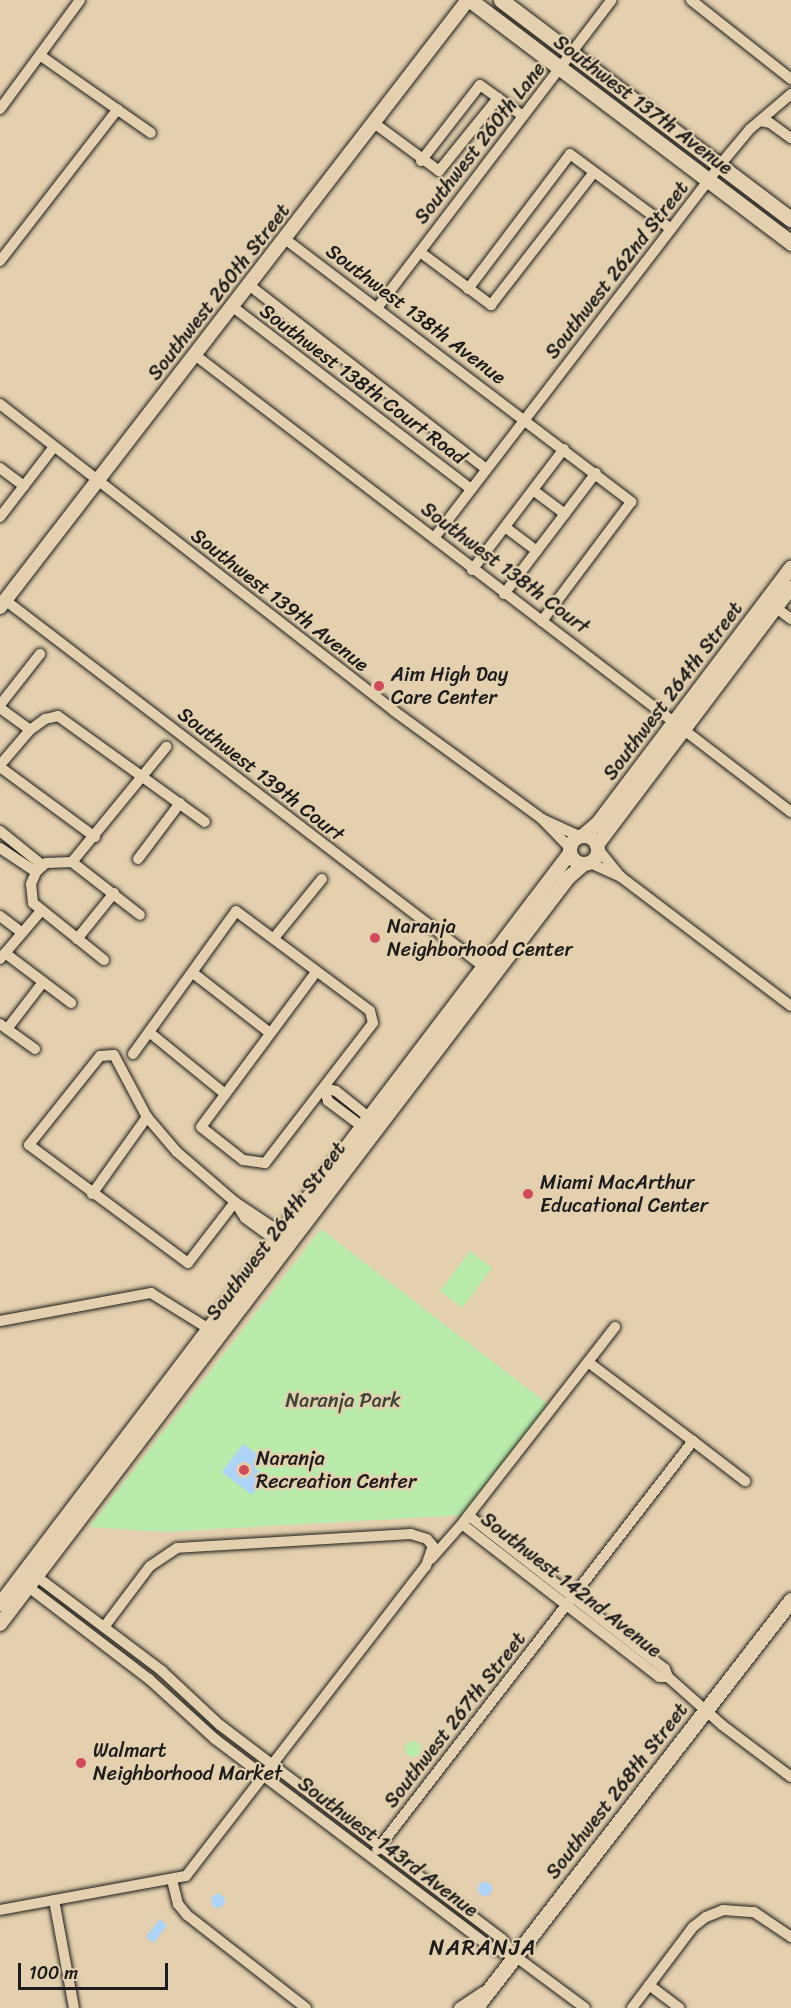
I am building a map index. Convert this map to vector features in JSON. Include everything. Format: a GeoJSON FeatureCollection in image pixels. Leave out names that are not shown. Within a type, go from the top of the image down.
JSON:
{"type":"FeatureCollection","features":[{"type":"Feature","properties":{"kind":"main road","name":"Southwest 137th Avenue"},"geometry":{"type":"LineString","coordinates":[[469,0],[791,243]]}},
{"type":"Feature","properties":{"kind":"main road","name":"Southwest 137th Avenue"},"geometry":{"type":"LineString","coordinates":[[501,0],[791,219]]}},
{"type":"Feature","properties":{"kind":"main road","name":"Southwest 268th Street"},"geometry":{"type":"LineString","coordinates":[[475,2008],[791,1600]]}},
{"type":"Feature","properties":{"kind":"street"},"geometry":{"type":"LineString","coordinates":[[0,109],[80,0]]}},
{"type":"Feature","properties":{"kind":"street","name":"Southwest 260th Street"},"geometry":{"type":"LineString","coordinates":[[3,603],[469,0]]}},
{"type":"Feature","properties":{"kind":"street","name":"Southwest 260th Lane"},"geometry":{"type":"LineString","coordinates":[[377,308],[612,0]]}},
{"type":"Feature","properties":{"kind":"street"},"geometry":{"type":"LineString","coordinates":[[691,0],[791,79]]}},
{"type":"Feature","properties":{"kind":"street"},"geometry":{"type":"LineString","coordinates":[[41,56],[151,133]]}},
{"type":"Feature","properties":{"kind":"street"},"geometry":{"type":"LineString","coordinates":[[422,160],[480,85],[523,116]]}},
{"type":"Feature","properties":{"kind":"street","name":"Southwest 262nd Street"},"geometry":{"type":"LineString","coordinates":[[434,538],[720,165],[760,121],[791,94]]}},
{"type":"Feature","properties":{"kind":"street"},"geometry":{"type":"LineString","coordinates":[[374,123],[435,170],[444,169],[498,98]]}},
{"type":"Feature","properties":{"kind":"street"},"geometry":{"type":"LineString","coordinates":[[0,261],[118,109]]}},
{"type":"Feature","properties":{"kind":"street"},"geometry":{"type":"LineString","coordinates":[[760,121],[770,123],[791,138]]}},
{"type":"Feature","properties":{"kind":"street"},"geometry":{"type":"LineString","coordinates":[[468,289],[570,154],[671,229]]}},
{"type":"Feature","properties":{"kind":"street"},"geometry":{"type":"LineString","coordinates":[[420,252],[491,305],[594,171]]}},
{"type":"Feature","properties":{"kind":"street","name":"Southwest 138th Avenue"},"geometry":{"type":"LineString","coordinates":[[285,239],[525,419],[631,502],[542,621]]}},
{"type":"Feature","properties":{"kind":"street","name":"Southwest 138th Court Road"},"geometry":{"type":"LineString","coordinates":[[249,285],[486,469]]}},
{"type":"Feature","properties":{"kind":"street","name":"Southwest 138th Court Road"},"geometry":{"type":"LineString","coordinates":[[233,307],[471,489]]}},
{"type":"Feature","properties":{"kind":"street","name":"Southwest 138th Court"},"geometry":{"type":"LineString","coordinates":[[195,356],[791,812]]}},
{"type":"Feature","properties":{"kind":"street","name":"Southwest 139th Avenue"},"geometry":{"type":"LineString","coordinates":[[0,404],[394,711],[543,819],[581,836]]}},
{"type":"Feature","properties":{"kind":"street"},"geometry":{"type":"LineString","coordinates":[[0,517],[54,447]]}},
{"type":"Feature","properties":{"kind":"street"},"geometry":{"type":"LineString","coordinates":[[472,570],[564,449]]}},
{"type":"Feature","properties":{"kind":"street"},"geometry":{"type":"LineString","coordinates":[[0,468],[24,486]]}},
{"type":"Feature","properties":{"kind":"street"},"geometry":{"type":"LineString","coordinates":[[504,594],[596,473]]}},
{"type":"Feature","properties":{"kind":"street"},"geometry":{"type":"LineString","coordinates":[[533,490],[565,514]]}},
{"type":"Feature","properties":{"kind":"street"},"geometry":{"type":"LineString","coordinates":[[505,527],[537,551]]}},
{"type":"Feature","properties":{"kind":"street","name":"Southwest 264th Street"},"geometry":{"type":"LineString","coordinates":[[0,1624],[28,1578],[490,972],[570,850],[581,836],[598,823],[678,726],[771,604],[791,568]]}},
{"type":"Feature","properties":{"kind":"street","name":"Southwest 264th Street"},"geometry":{"type":"LineString","coordinates":[[771,604],[791,588]]}},
{"type":"Feature","properties":{"kind":"street","name":"Southwest 139th Court"},"geometry":{"type":"LineString","coordinates":[[3,603],[490,972]]}},
{"type":"Feature","properties":{"kind":"street"},"geometry":{"type":"LineString","coordinates":[[771,604],[791,619]]}},
{"type":"Feature","properties":{"kind":"street"},"geometry":{"type":"LineString","coordinates":[[30,730],[0,706],[40,654]]}},
{"type":"Feature","properties":{"kind":"street"},"geometry":{"type":"LineString","coordinates":[[94,837],[0,766],[30,730],[52,716],[65,718],[205,822]]}},
{"type":"Feature","properties":{"kind":"street","name":"Southwest 264th Street"},"geometry":{"type":"LineString","coordinates":[[214,1333],[280,1237],[367,1123],[571,874],[587,863],[678,726]]}},
{"type":"Feature","properties":{"kind":"street"},"geometry":{"type":"LineString","coordinates":[[0,848],[39,868],[72,862],[166,747]]}},
{"type":"Feature","properties":{"kind":"street"},"geometry":{"type":"LineString","coordinates":[[138,859],[180,802]]}},
{"type":"Feature","properties":{"kind":"street","name":"Southwest 139th Avenue"},"geometry":{"type":"LineString","coordinates":[[543,819],[570,850]]}},
{"type":"Feature","properties":{"kind":"street"},"geometry":{"type":"LineString","coordinates":[[2,836],[39,868]]}},
{"type":"Feature","properties":{"kind":"street"},"geometry":{"type":"LineString","coordinates":[[581,836],[598,847],[621,877]]}},
{"type":"Feature","properties":{"kind":"street"},"geometry":{"type":"LineString","coordinates":[[570,850],[573,860],[587,863],[621,877],[791,1006]]}},
{"type":"Feature","properties":{"kind":"street"},"geometry":{"type":"LineString","coordinates":[[72,862],[140,915]]}},
{"type":"Feature","properties":{"kind":"street"},"geometry":{"type":"LineString","coordinates":[[39,868],[31,898],[41,911],[104,960]]}},
{"type":"Feature","properties":{"kind":"street"},"geometry":{"type":"LineString","coordinates":[[274,939],[322,879]]}},
{"type":"Feature","properties":{"kind":"street"},"geometry":{"type":"LineString","coordinates":[[77,939],[114,893]]}},
{"type":"Feature","properties":{"kind":"street"},"geometry":{"type":"LineString","coordinates":[[41,911],[2,956],[71,1003]]}},
{"type":"Feature","properties":{"kind":"street"},"geometry":{"type":"LineString","coordinates":[[133,1054],[237,911],[370,1011],[373,1023],[265,1163],[243,1160],[201,1127],[316,971]]}},
{"type":"Feature","properties":{"kind":"street"},"geometry":{"type":"LineString","coordinates":[[0,916],[21,932]]}},
{"type":"Feature","properties":{"kind":"street"},"geometry":{"type":"LineString","coordinates":[[193,973],[270,1033]]}},
{"type":"Feature","properties":{"kind":"street"},"geometry":{"type":"LineString","coordinates":[[35,1049],[3,1026],[43,982]]}},
{"type":"Feature","properties":{"kind":"street"},"geometry":{"type":"LineString","coordinates":[[149,1032],[225,1094]]}},
{"type":"Feature","properties":{"kind":"street"},"geometry":{"type":"LineString","coordinates":[[235,1202],[188,1263],[29,1146],[100,1056],[114,1054],[147,1117],[177,1152],[280,1237]]}},
{"type":"Feature","properties":{"kind":"street"},"geometry":{"type":"LineString","coordinates":[[324,1088],[336,1091],[367,1123]]}},
{"type":"Feature","properties":{"kind":"street"},"geometry":{"type":"LineString","coordinates":[[324,1088],[328,1101],[342,1112],[367,1123]]}},
{"type":"Feature","properties":{"kind":"street"},"geometry":{"type":"LineString","coordinates":[[342,1112],[349,1102]]}},
{"type":"Feature","properties":{"kind":"street"},"geometry":{"type":"LineString","coordinates":[[92,1194],[147,1117]]}},
{"type":"Feature","properties":{"kind":"street"},"geometry":{"type":"LineString","coordinates":[[0,1321],[151,1293],[214,1333]]}},
{"type":"Feature","properties":{"kind":"street"},"geometry":{"type":"LineString","coordinates":[[466,1520],[615,1327]]}},
{"type":"Feature","properties":{"kind":"street"},"geometry":{"type":"LineString","coordinates":[[588,1362],[744,1481]]}},
{"type":"Feature","properties":{"kind":"street","name":"Southwest 267th Street"},"geometry":{"type":"LineString","coordinates":[[371,1857],[693,1441]]}},
{"type":"Feature","properties":{"kind":"street","name":"Southwest 142nd Avenue"},"geometry":{"type":"LineString","coordinates":[[172,1880],[186,1876],[196,1865],[431,1559],[466,1520],[571,1601],[659,1677],[668,1677],[791,1777]]}},
{"type":"Feature","properties":{"kind":"street"},"geometry":{"type":"LineString","coordinates":[[104,1627],[150,1566],[169,1551],[411,1534],[427,1539],[433,1546],[431,1559]]}},
{"type":"Feature","properties":{"kind":"street","name":"Southwest 264th Street"},"geometry":{"type":"LineString","coordinates":[[0,1604],[28,1578]]}},
{"type":"Feature","properties":{"kind":"street","name":"Southwest 143rd Avenue"},"geometry":{"type":"LineString","coordinates":[[28,1578],[104,1627],[273,1765],[502,1939],[515,1956],[585,2008]]}},
{"type":"Feature","properties":{"kind":"street","name":"Southwest 143rd Avenue"},"geometry":{"type":"LineString","coordinates":[[28,1578],[149,1679],[210,1734],[264,1776],[490,1947],[515,1956]]}},
{"type":"Feature","properties":{"kind":"street"},"geometry":{"type":"LineString","coordinates":[[0,1910],[172,1880],[178,1904],[187,1915],[306,2008]]}},
{"type":"Feature","properties":{"kind":"street"},"geometry":{"type":"LineString","coordinates":[[54,1900],[74,2008]]}},
{"type":"Feature","properties":{"kind":"street"},"geometry":{"type":"LineString","coordinates":[[632,2008],[693,1927],[706,1917],[740,1909],[768,1919],[791,1936]]}},
{"type":"Feature","properties":{"kind":"street"},"geometry":{"type":"LineString","coordinates":[[459,2008],[493,1985]]}},
{"type":"Feature","properties":{"kind":"street"},"geometry":{"type":"LineString","coordinates":[[649,1985],[679,2008]]}},
{"type":"Feature","properties":{"kind":"green space","name":"Naranja Park"},"geometry":{"type":"Polygon","coordinates":[[[321,1229],[549,1405],[465,1515],[165,1532],[89,1527],[321,1229]]]}},
{"type":"Feature","properties":{"kind":"green space"},"geometry":{"type":"Polygon","coordinates":[[[470,1251],[492,1268],[462,1308],[440,1291],[470,1251]]]}},
{"type":"Feature","properties":{"kind":"green space"},"geometry":{"type":"Polygon","coordinates":[[[413,1741],[421,1749],[413,1757],[405,1749],[413,1741]]]}},
{"type":"Feature","properties":{"kind":"water"},"geometry":{"type":"Polygon","coordinates":[[[243,1444],[261,1457],[255,1468],[266,1477],[252,1495],[222,1472],[243,1444]]]}},
{"type":"Feature","properties":{"kind":"water"},"geometry":{"type":"Polygon","coordinates":[[[482,1882],[488,1882],[492,1889],[488,1896],[482,1896],[478,1892],[478,1886],[482,1882]]]}},
{"type":"Feature","properties":{"kind":"water"},"geometry":{"type":"Polygon","coordinates":[[[215,1894],[221,1894],[225,1901],[221,1908],[215,1908],[211,1904],[211,1898],[215,1894]]]}},
{"type":"Feature","properties":{"kind":"water"},"geometry":{"type":"Polygon","coordinates":[[[160,1919],[167,1925],[154,1943],[146,1937],[160,1919]]]}},
{"type":"Feature","properties":{"kind":"place","name":"Aim High Day Care Center"},"geometry":{"type":"Point","coordinates":[379,686]}},
{"type":"Feature","properties":{"kind":"place","name":"Naranja Neighborhood Center"},"geometry":{"type":"Point","coordinates":[375,938]}},
{"type":"Feature","properties":{"kind":"place","name":"Miami MacArthur Educational Center"},"geometry":{"type":"Point","coordinates":[528,1194]}},
{"type":"Feature","properties":{"kind":"place","name":"Naranja Recreation Center"},"geometry":{"type":"Point","coordinates":[244,1470]}},
{"type":"Feature","properties":{"kind":"place","name":"Walmart Neighborhood Market"},"geometry":{"type":"Point","coordinates":[81,1763]}},
{"type":"Feature","properties":{"kind":"district","name":"NARANJA"},"geometry":{"type":"Point","coordinates":[483,1948]}}]}
